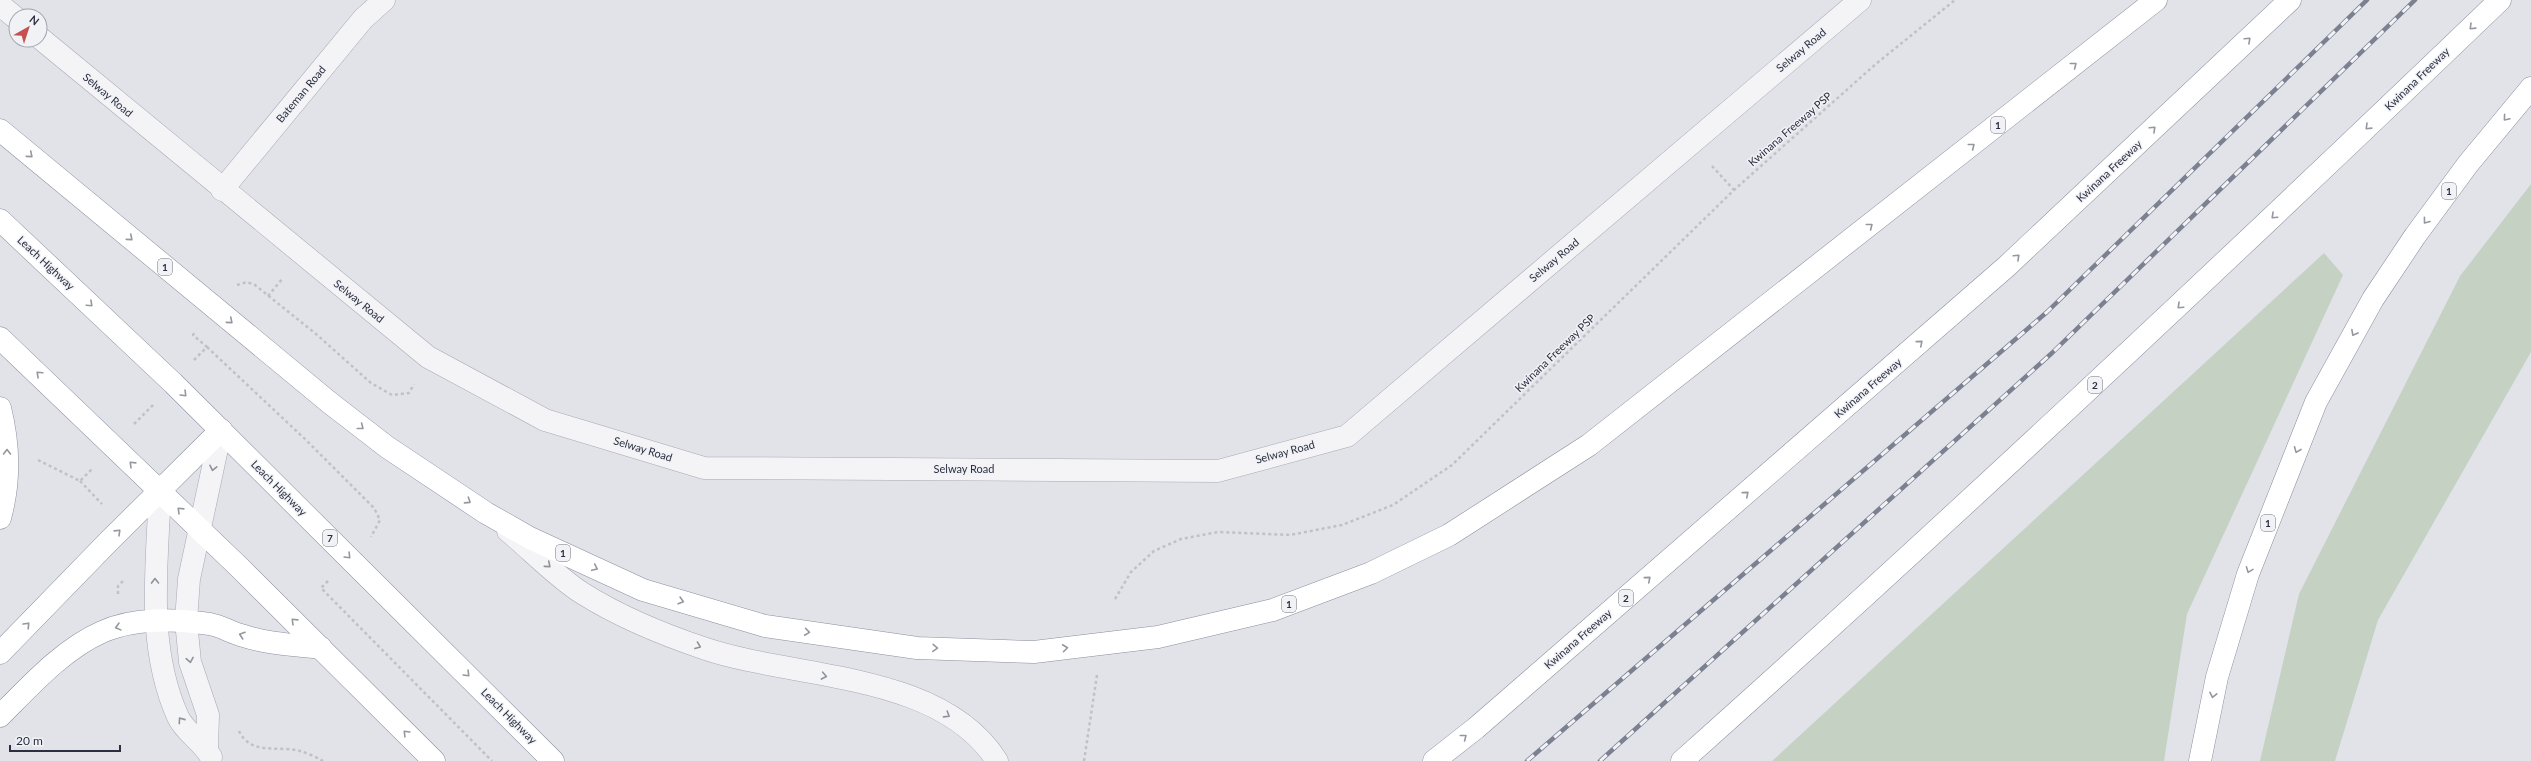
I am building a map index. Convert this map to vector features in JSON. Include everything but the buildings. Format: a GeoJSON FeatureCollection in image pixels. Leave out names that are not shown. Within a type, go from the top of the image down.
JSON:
{"type":"FeatureCollection","features":[{"type":"Feature","properties":{"kind":"highway","name":"1"},"geometry":{"type":"LineString","coordinates":[[0,130],[330,403],[387,447],[486,512],[530,538],[643,590],[765,626],[917,648],[1034,652],[1158,637],[1274,610],[1371,573],[1449,535],[1588,445],[2156,0]]}},
{"type":"Feature","properties":{"kind":"highway","name":"Kwinana Freeway"},"geometry":{"type":"LineString","coordinates":[[1434,761],[1482,722],[2006,267],[2290,0]]}},
{"type":"Feature","properties":{"kind":"highway","name":"Kwinana Freeway"},"geometry":{"type":"LineString","coordinates":[[1682,761],[1817,641],[2111,371],[2500,0]]}},
{"type":"Feature","properties":{"kind":"highway","name":"1"},"geometry":{"type":"LineString","coordinates":[[2200,761],[2217,677],[2248,574],[2316,402],[2373,299],[2415,236],[2468,164],[2531,88]]}},
{"type":"Feature","properties":{"kind":"highway","name":"Leach Highway"},"geometry":{"type":"LineString","coordinates":[[0,220],[173,383],[553,761]]}},
{"type":"Feature","properties":{"kind":"highway"},"geometry":{"type":"LineString","coordinates":[[0,338],[200,529],[322,648],[434,761]]}},
{"type":"Feature","properties":{"kind":"highway"},"geometry":{"type":"LineString","coordinates":[[0,408],[7,446],[7,462],[5,502],[0,518]]}},
{"type":"Feature","properties":{"kind":"highway"},"geometry":{"type":"LineString","coordinates":[[0,653],[221,430]]}},
{"type":"Feature","properties":{"kind":"highway"},"geometry":{"type":"LineString","coordinates":[[0,716],[44,674],[75,648],[103,632],[157,620],[212,624],[245,637],[322,648]]}},
{"type":"Feature","properties":{"kind":"street","name":"Bateman Road"},"geometry":{"type":"LineString","coordinates":[[222,190],[363,19],[384,0]]}},
{"type":"Feature","properties":{"kind":"street","name":"Selway Road"},"geometry":{"type":"LineString","coordinates":[[48,45],[222,190],[428,357],[545,420],[704,468],[1218,471],[1347,436],[1860,0]]}},
{"type":"Feature","properties":{"kind":"street"},"geometry":{"type":"LineString","coordinates":[[0,5],[8,12]]}},
{"type":"Feature","properties":{"kind":"street"},"geometry":{"type":"LineString","coordinates":[[210,755],[208,715],[190,662],[186,621],[189,579],[221,430]]}},
{"type":"Feature","properties":{"kind":"street"},"geometry":{"type":"LineString","coordinates":[[160,491],[155,576],[157,620],[166,682],[179,719],[210,755]]}},
{"type":"Feature","properties":{"kind":"street"},"geometry":{"type":"LineString","coordinates":[[486,512],[581,593],[641,624],[706,650],[780,668],[880,687],[929,706],[965,726],[997,761]]}},
{"type":"Feature","properties":{"kind":"path","name":"Kwinana Freeway PSP"},"geometry":{"type":"LineString","coordinates":[[1116,599],[1131,572],[1154,550],[1181,539],[1218,532],[1290,534],[1342,525],[1393,505],[1452,465],[1734,190],[1877,63],[1955,0]]}},
{"type":"Feature","properties":{"kind":"path"},"geometry":{"type":"LineString","coordinates":[[234,288],[238,284],[247,282],[255,285],[316,334],[371,383],[392,395],[409,394],[428,357]]}},
{"type":"Feature","properties":{"kind":"path"},"geometry":{"type":"LineString","coordinates":[[200,326],[193,335],[306,440],[374,508],[380,520],[375,533]]}},
{"type":"Feature","properties":{"kind":"path"},"geometry":{"type":"LineString","coordinates":[[80,481],[207,347]]}},
{"type":"Feature","properties":{"kind":"path"},"geometry":{"type":"LineString","coordinates":[[49,465],[80,481],[105,507]]}},
{"type":"Feature","properties":{"kind":"path"},"geometry":{"type":"LineString","coordinates":[[327,582],[321,588],[492,761]]}},
{"type":"Feature","properties":{"kind":"path"},"geometry":{"type":"LineString","coordinates":[[1084,761],[1098,669]]}},
{"type":"Feature","properties":{"kind":"path"},"geometry":{"type":"LineString","coordinates":[[239,730],[242,737],[257,748],[300,751],[323,761]]}},
{"type":"Feature","properties":{"kind":"green space"},"geometry":{"type":"Polygon","coordinates":[[[2531,184],[2531,352],[2378,620],[2335,761],[2260,761],[2299,594],[2460,276],[2531,184]]]}},
{"type":"Feature","properties":{"kind":"green space"},"geometry":{"type":"Polygon","coordinates":[[[2324,253],[2343,275],[2187,614],[2164,761],[1772,761],[2324,253]]]}},
{"type":"Feature","properties":{"kind":"railway"},"geometry":{"type":"LineString","coordinates":[[1527,761],[2047,312],[2367,0]]}},
{"type":"Feature","properties":{"kind":"railway"},"geometry":{"type":"LineString","coordinates":[[1600,761],[2052,353],[2415,0]]}}]}
